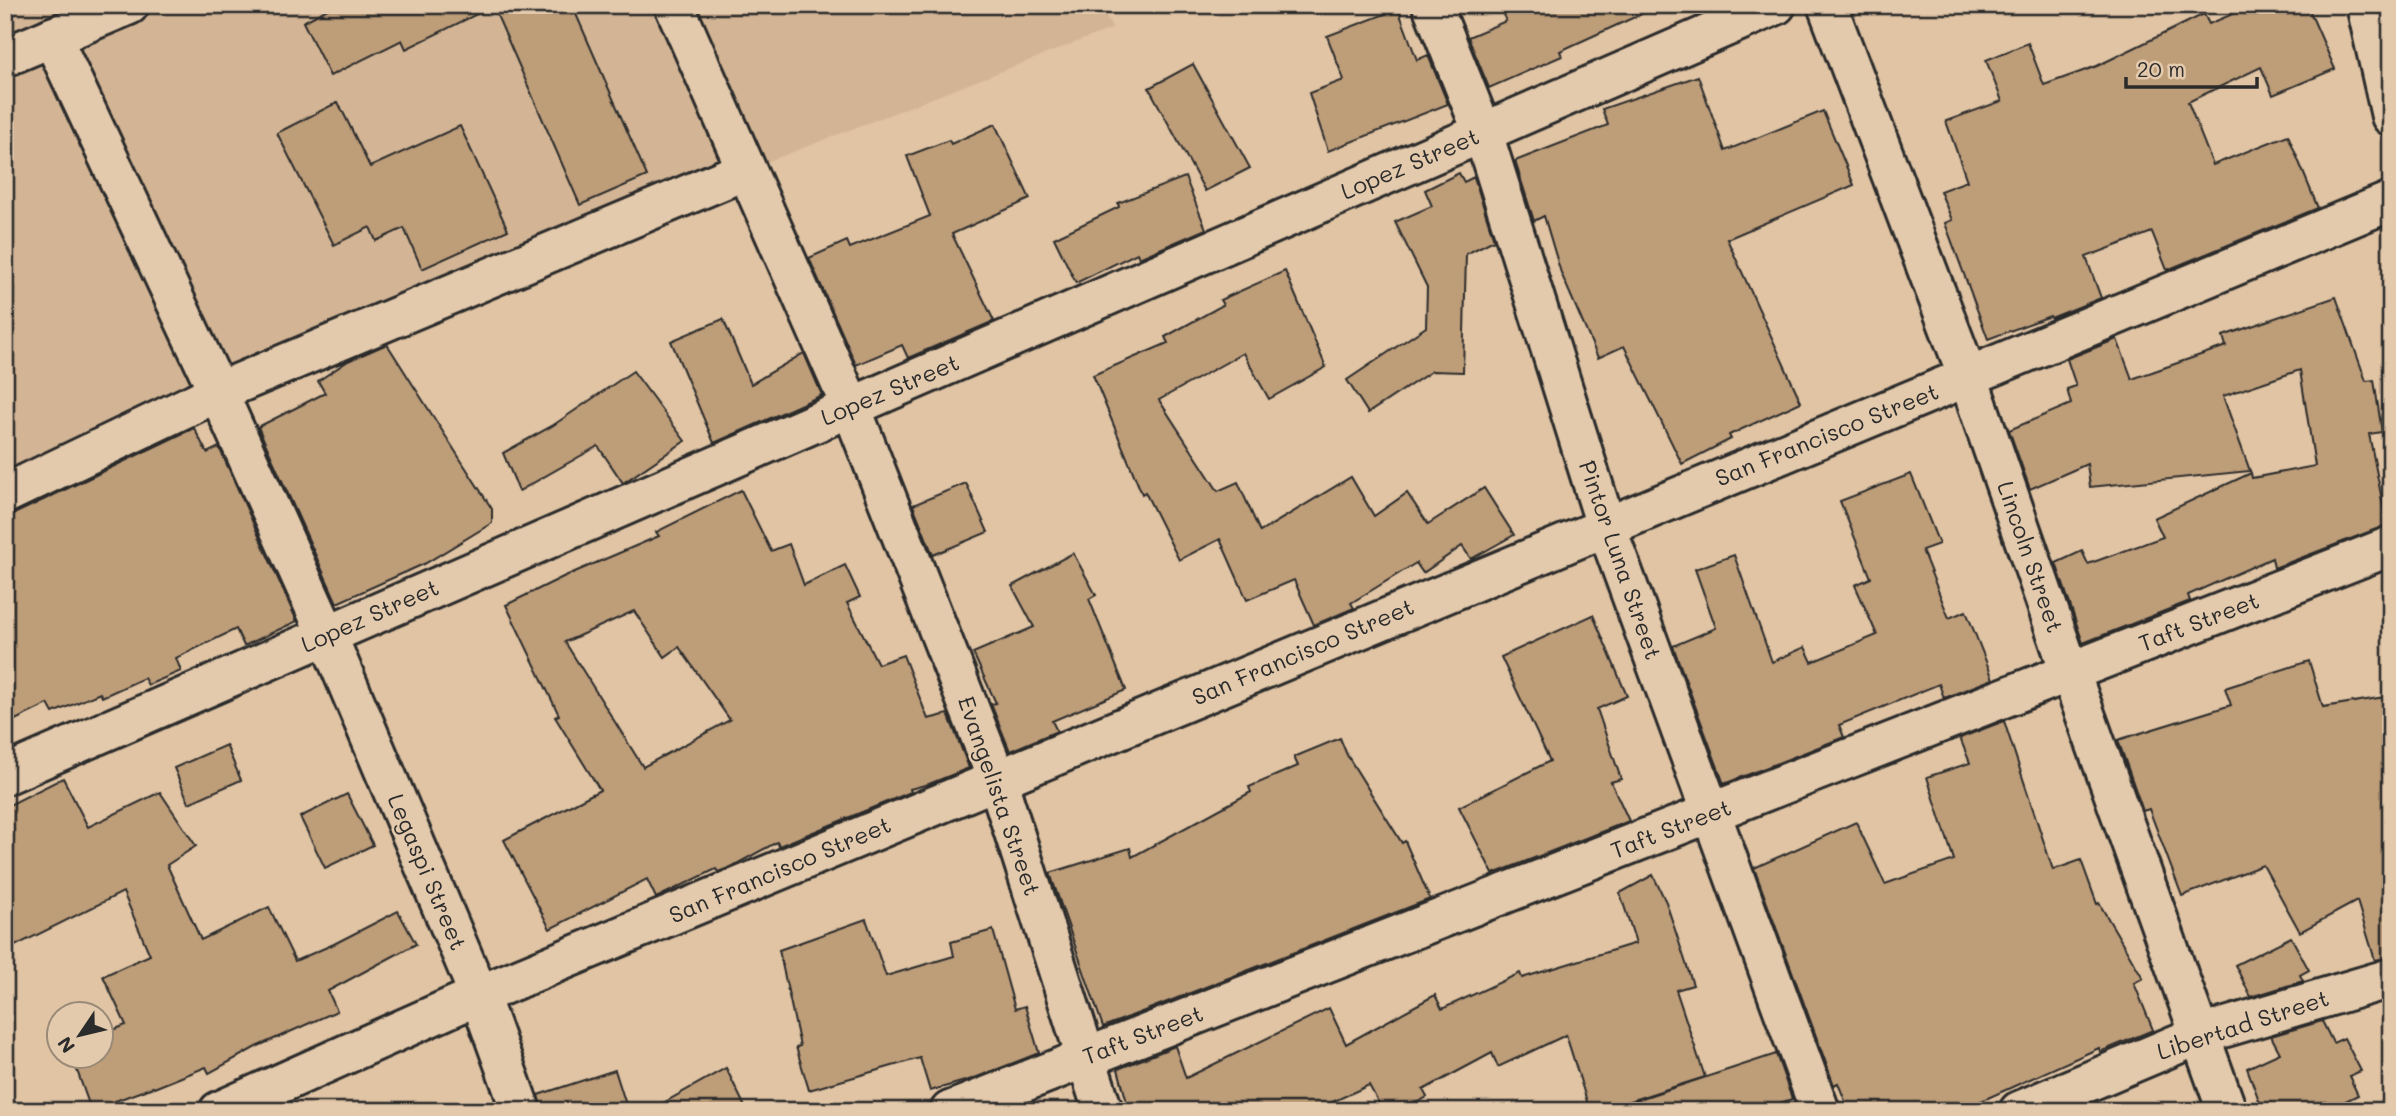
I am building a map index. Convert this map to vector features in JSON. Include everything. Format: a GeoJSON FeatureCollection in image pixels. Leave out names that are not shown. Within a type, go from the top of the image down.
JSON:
{"type":"FeatureCollection","features":[{"type":"Feature","properties":{"kind":"street"},"geometry":{"type":"LineString","coordinates":[[5,57],[129,5]]}},
{"type":"Feature","properties":{"kind":"street","name":"Evangelista Street"},"geometry":{"type":"LineString","coordinates":[[674,5],[851,407],[997,779],[1103,1111]]}},
{"type":"Feature","properties":{"kind":"street","name":"Pintor Luna Street"},"geometry":{"type":"LineString","coordinates":[[1432,5],[1483,132],[1606,526],[1820,1111]]}},
{"type":"Feature","properties":{"kind":"street","name":"Lopez Street"},"geometry":{"type":"LineString","coordinates":[[5,775],[1776,5]]}},
{"type":"Feature","properties":{"kind":"street","name":"Lincoln Street"},"geometry":{"type":"LineString","coordinates":[[1827,5],[1968,377],[2227,1111]]}},
{"type":"Feature","properties":{"kind":"street"},"geometry":{"type":"LineString","coordinates":[[2366,5],[2391,116]]}},
{"type":"Feature","properties":{"kind":"street","name":"Legaspi Street"},"geometry":{"type":"LineString","coordinates":[[52,37],[218,392],[327,635],[479,995],[521,1111]]}},
{"type":"Feature","properties":{"kind":"street"},"geometry":{"type":"LineString","coordinates":[[5,494],[218,392],[746,170]]}},
{"type":"Feature","properties":{"kind":"street","name":"San Francisco Street"},"geometry":{"type":"LineString","coordinates":[[219,1111],[479,995],[2391,201]]}},
{"type":"Feature","properties":{"kind":"street","name":"Taft Street"},"geometry":{"type":"LineString","coordinates":[[950,1111],[2391,546]]}},
{"type":"Feature","properties":{"kind":"street","name":"Libertad Street"},"geometry":{"type":"LineString","coordinates":[[2019,1111],[2199,1035],[2391,978]]}},
{"type":"Feature","properties":{"kind":"shaded area"},"geometry":{"type":"Polygon","coordinates":[[[5,5],[1098,5],[1113,28],[746,170],[5,477],[5,5]]]}},
{"type":"Feature","properties":{"kind":"building"},"geometry":{"type":"Polygon","coordinates":[[[335,5],[572,5],[647,176],[580,205],[493,6],[406,49],[402,40],[330,76],[303,22],[335,5]]]}},
{"type":"Feature","properties":{"kind":"building"},"geometry":{"type":"Polygon","coordinates":[[[1499,5],[1661,5],[1560,51],[1562,56],[1489,88],[1468,37],[1506,21],[1499,5]]]}},
{"type":"Feature","properties":{"kind":"building"},"geometry":{"type":"Polygon","coordinates":[[[2254,5],[2307,5],[2335,69],[2273,95],[2261,67],[2188,102],[2213,165],[2288,135],[2318,208],[2167,270],[2152,232],[2086,257],[2101,298],[1988,339],[1945,223],[1952,220],[1940,191],[1967,181],[1946,121],[2002,101],[1986,60],[2028,43],[2044,85],[2097,66],[2204,14],[2209,24],[2254,5]]]}},
{"type":"Feature","properties":{"kind":"building"},"geometry":{"type":"Polygon","coordinates":[[[1398,9],[1417,60],[1428,55],[1448,104],[1328,151],[1309,93],[1344,80],[1327,36],[1398,9]]]}},
{"type":"Feature","properties":{"kind":"building"},"geometry":{"type":"Polygon","coordinates":[[[1193,64],[1250,168],[1205,191],[1149,88],[1193,64]]]}},
{"type":"Feature","properties":{"kind":"building"},"geometry":{"type":"Polygon","coordinates":[[[1698,76],[1725,151],[1823,111],[1854,185],[1727,239],[1801,402],[1729,435],[1731,439],[1682,464],[1624,346],[1598,358],[1561,273],[1544,216],[1534,221],[1515,161],[1608,125],[1602,109],[1698,76]]]}},
{"type":"Feature","properties":{"kind":"building"},"geometry":{"type":"Polygon","coordinates":[[[338,102],[370,167],[460,126],[508,230],[422,269],[404,228],[376,241],[370,227],[334,245],[277,133],[338,102]]]}},
{"type":"Feature","properties":{"kind":"building"},"geometry":{"type":"Polygon","coordinates":[[[995,124],[1030,199],[952,234],[994,321],[908,358],[902,345],[856,365],[809,258],[847,241],[850,248],[930,216],[907,156],[949,140],[951,144],[995,124]]]}},
{"type":"Feature","properties":{"kind":"building"},"geometry":{"type":"Polygon","coordinates":[[[1459,173],[1464,182],[1474,177],[1494,240],[1466,254],[1463,372],[1432,371],[1368,413],[1347,380],[1426,327],[1427,287],[1395,222],[1432,206],[1425,190],[1459,173]]]}},
{"type":"Feature","properties":{"kind":"building"},"geometry":{"type":"Polygon","coordinates":[[[1185,177],[1206,229],[1139,258],[1137,253],[1076,283],[1054,238],[1119,207],[1118,203],[1185,177]]]}},
{"type":"Feature","properties":{"kind":"building"},"geometry":{"type":"Polygon","coordinates":[[[1285,271],[1326,367],[1269,399],[1243,353],[1159,400],[1218,491],[1238,482],[1260,532],[1351,477],[1374,516],[1407,493],[1428,524],[1484,488],[1514,535],[1471,559],[1462,546],[1423,573],[1416,563],[1351,603],[1354,608],[1314,625],[1294,580],[1247,600],[1220,539],[1179,560],[1145,492],[1142,494],[1093,375],[1168,343],[1165,337],[1223,305],[1220,300],[1285,271]]]}},
{"type":"Feature","properties":{"kind":"building"},"geometry":{"type":"Polygon","coordinates":[[[2336,297],[2366,381],[2374,380],[2382,432],[2369,434],[2387,525],[2274,568],[2272,558],[2188,595],[2190,601],[2083,643],[2056,563],[2082,551],[2088,564],[2163,537],[2154,518],[2251,473],[2252,478],[2315,466],[2300,370],[2223,396],[2250,471],[2090,487],[2087,464],[2030,489],[2009,430],[2071,404],[2067,389],[2076,386],[2067,359],[2117,339],[2132,379],[2226,346],[2223,336],[2336,297]]]}},
{"type":"Feature","properties":{"kind":"building"},"geometry":{"type":"Polygon","coordinates":[[[723,319],[751,384],[804,353],[822,395],[714,443],[671,341],[723,319]]]}},
{"type":"Feature","properties":{"kind":"building"},"geometry":{"type":"Polygon","coordinates":[[[387,344],[492,509],[492,523],[426,563],[337,603],[258,427],[325,393],[318,381],[348,361],[387,344]]]}},
{"type":"Feature","properties":{"kind":"building"},"geometry":{"type":"Polygon","coordinates":[[[633,371],[685,441],[623,483],[598,446],[519,491],[503,453],[552,426],[633,371]]]}},
{"type":"Feature","properties":{"kind":"building"},"geometry":{"type":"Polygon","coordinates":[[[194,428],[207,453],[219,447],[297,621],[244,646],[236,629],[176,658],[181,671],[148,685],[144,678],[102,697],[100,693],[53,713],[48,704],[5,725],[5,516],[194,428]]]}},
{"type":"Feature","properties":{"kind":"building"},"geometry":{"type":"Polygon","coordinates":[[[1911,474],[1939,544],[1922,550],[1949,618],[1966,611],[1993,679],[1944,698],[1939,684],[1839,725],[1844,737],[1724,784],[1673,646],[1716,628],[1695,569],[1734,555],[1772,662],[1805,647],[1812,662],[1877,635],[1855,585],[1871,578],[1840,501],[1911,474]]]}},
{"type":"Feature","properties":{"kind":"building"},"geometry":{"type":"Polygon","coordinates":[[[966,483],[988,532],[933,555],[913,505],[966,483]]]}},
{"type":"Feature","properties":{"kind":"building"},"geometry":{"type":"Polygon","coordinates":[[[741,490],[771,551],[789,544],[804,585],[845,565],[860,597],[847,603],[878,664],[903,655],[928,719],[948,714],[969,768],[910,789],[911,792],[779,846],[777,842],[731,867],[718,872],[716,869],[656,898],[647,879],[550,929],[504,840],[600,790],[555,717],[559,715],[506,605],[659,536],[656,532],[741,490]],[[634,611],[565,642],[643,767],[730,720],[679,647],[665,657],[634,611]]]}},
{"type":"Feature","properties":{"kind":"building"},"geometry":{"type":"Polygon","coordinates":[[[1073,553],[1096,595],[1089,599],[1126,690],[1052,721],[1057,731],[1010,751],[991,704],[996,703],[973,653],[1034,627],[1012,586],[1073,553]]]}},
{"type":"Feature","properties":{"kind":"building"},"geometry":{"type":"Polygon","coordinates":[[[1593,615],[1627,696],[1597,709],[1621,779],[1611,782],[1629,821],[1493,874],[1459,807],[1550,761],[1501,657],[1593,615]]]}},
{"type":"Feature","properties":{"kind":"building"},"geometry":{"type":"Polygon","coordinates":[[[2309,661],[2323,707],[2391,696],[2391,957],[2375,960],[2357,901],[2300,932],[2263,865],[2182,896],[2149,809],[2143,811],[2118,740],[2231,705],[2225,688],[2309,661]]]}},
{"type":"Feature","properties":{"kind":"building"},"geometry":{"type":"Polygon","coordinates":[[[2004,721],[2053,870],[2081,860],[2097,904],[2099,903],[2143,978],[2134,983],[2153,1030],[2100,1052],[2099,1048],[1959,1111],[1849,1111],[1838,1083],[1834,1085],[1754,868],[1856,822],[1885,884],[1954,860],[1927,777],[1970,763],[1960,738],[2004,721]]]}},
{"type":"Feature","properties":{"kind":"building"},"geometry":{"type":"Polygon","coordinates":[[[1340,738],[1347,755],[1402,843],[1405,841],[1430,899],[1103,1027],[1050,873],[1130,848],[1132,857],[1251,792],[1249,787],[1298,766],[1294,757],[1340,738]]]}},
{"type":"Feature","properties":{"kind":"building"},"geometry":{"type":"Polygon","coordinates":[[[226,745],[241,780],[189,803],[174,768],[226,745]]]}},
{"type":"Feature","properties":{"kind":"building"},"geometry":{"type":"Polygon","coordinates":[[[63,778],[88,827],[160,792],[196,846],[167,865],[201,940],[269,907],[295,961],[398,911],[416,944],[328,991],[337,1011],[256,1047],[209,1073],[206,1067],[91,1110],[77,1070],[116,1070],[116,1029],[126,1025],[103,976],[150,955],[123,892],[5,951],[5,807],[63,778]]]}},
{"type":"Feature","properties":{"kind":"building"},"geometry":{"type":"Polygon","coordinates":[[[347,794],[373,845],[325,868],[300,817],[347,794]]]}},
{"type":"Feature","properties":{"kind":"building"},"geometry":{"type":"Polygon","coordinates":[[[1653,875],[1666,902],[1693,985],[1676,990],[1705,1077],[1598,1111],[1590,1111],[1566,1035],[1498,1067],[1492,1053],[1423,1090],[1427,1097],[1402,1111],[1383,1111],[1369,1085],[1313,1111],[1124,1111],[1128,1106],[1118,1069],[1175,1046],[1186,1078],[1329,1008],[1346,1044],[1435,995],[1442,1009],[1520,973],[1522,978],[1636,943],[1620,893],[1653,875]]]}},
{"type":"Feature","properties":{"kind":"building"},"geometry":{"type":"Polygon","coordinates":[[[866,919],[886,976],[954,956],[951,942],[993,930],[1015,1009],[1025,1006],[1039,1053],[972,1079],[930,1091],[920,1058],[809,1090],[796,1047],[800,1046],[779,950],[866,919]]]}},
{"type":"Feature","properties":{"kind":"building"},"geometry":{"type":"Polygon","coordinates":[[[2291,937],[2309,970],[2300,975],[2303,981],[2251,997],[2235,965],[2291,937]]]}},
{"type":"Feature","properties":{"kind":"building"},"geometry":{"type":"Polygon","coordinates":[[[2322,1021],[2333,1043],[2344,1038],[2361,1071],[2349,1076],[2358,1095],[2325,1111],[2263,1111],[2247,1068],[2280,1053],[2271,1036],[2322,1021]]]}},
{"type":"Feature","properties":{"kind":"building"},"geometry":{"type":"Polygon","coordinates":[[[1776,1054],[1792,1099],[1756,1111],[1625,1111],[1624,1104],[1776,1054]]]}},
{"type":"Feature","properties":{"kind":"building"},"geometry":{"type":"Polygon","coordinates":[[[726,1068],[747,1111],[649,1111],[726,1068]]]}},
{"type":"Feature","properties":{"kind":"building"},"geometry":{"type":"Polygon","coordinates":[[[615,1070],[628,1111],[542,1111],[538,1095],[615,1070]]]}}]}
